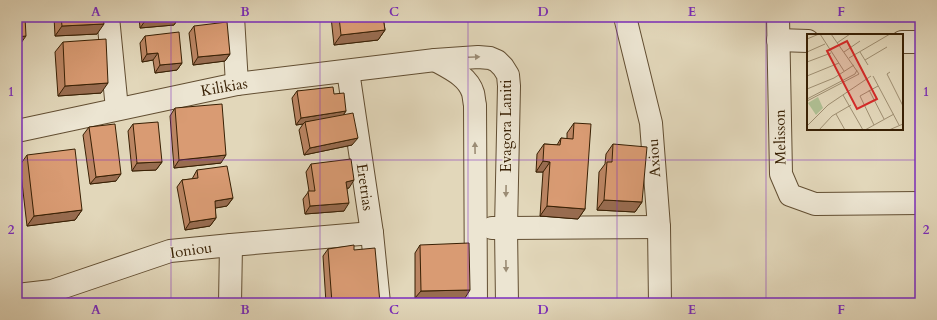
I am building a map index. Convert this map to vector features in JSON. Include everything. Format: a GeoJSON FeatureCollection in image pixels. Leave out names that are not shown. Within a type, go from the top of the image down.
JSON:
{"type":"FeatureCollection","features":[{"type":"Feature","properties":{"kind":"street"},"geometry":{"type":"LineString","coordinates":[[108,17],[118,109]]}},
{"type":"Feature","properties":{"kind":"street"},"geometry":{"type":"LineString","coordinates":[[233,17],[237,84]]}},
{"type":"Feature","properties":{"kind":"street","name":"Axiou"},"geometry":{"type":"LineString","coordinates":[[625,17],[651,123],[659,227],[660,303]]}},
{"type":"Feature","properties":{"kind":"street","name":"Melisson"},"geometry":{"type":"LineString","coordinates":[[778,17],[781,174],[790,195],[815,204],[920,203]]}},
{"type":"Feature","properties":{"kind":"street"},"geometry":{"type":"LineString","coordinates":[[778,40],[807,41]]}},
{"type":"Feature","properties":{"kind":"street"},"geometry":{"type":"LineString","coordinates":[[903,42],[920,42]]}},
{"type":"Feature","properties":{"kind":"street","name":"Evagora Laniti"},"geometry":{"type":"LineString","coordinates":[[435,60],[478,57],[490,58],[497,61],[508,75],[506,228],[507,303]]}},
{"type":"Feature","properties":{"kind":"street","name":"Kilikias"},"geometry":{"type":"LineString","coordinates":[[17,131],[237,84],[435,60]]}},
{"type":"Feature","properties":{"kind":"street","name":"Evagora Laniti"},"geometry":{"type":"LineString","coordinates":[[435,60],[463,77],[473,93],[475,106],[476,303]]}},
{"type":"Feature","properties":{"kind":"street","name":"Eretrias"},"geometry":{"type":"LineString","coordinates":[[348,70],[372,233],[379,303]]}},
{"type":"Feature","properties":{"kind":"street"},"geometry":{"type":"LineString","coordinates":[[476,229],[659,227]]}},
{"type":"Feature","properties":{"kind":"street","name":"Ioniou"},"geometry":{"type":"LineString","coordinates":[[17,295],[52,297],[170,251],[231,244],[372,233]]}},
{"type":"Feature","properties":{"kind":"street"},"geometry":{"type":"LineString","coordinates":[[230,303],[231,244]]}},
{"type":"Feature","properties":{"kind":"building"},"geometry":{"type":"Polygon","coordinates":[[[17,17],[25,17],[26,36],[17,37],[17,17]]]}},
{"type":"Feature","properties":{"kind":"building"},"geometry":{"type":"Polygon","coordinates":[[[61,17],[103,17],[104,24],[62,26],[61,17]]]}},
{"type":"Feature","properties":{"kind":"building"},"geometry":{"type":"Polygon","coordinates":[[[145,17],[179,17],[145,21],[145,17]]]}},
{"type":"Feature","properties":{"kind":"building"},"geometry":{"type":"Polygon","coordinates":[[[339,17],[383,17],[385,30],[341,35],[339,17]]]}},
{"type":"Feature","properties":{"kind":"building"},"geometry":{"type":"Polygon","coordinates":[[[227,22],[230,54],[198,57],[194,26],[227,22]]]}},
{"type":"Feature","properties":{"kind":"building"},"geometry":{"type":"Polygon","coordinates":[[[179,32],[182,63],[160,65],[158,53],[147,54],[145,36],[179,32]]]}},
{"type":"Feature","properties":{"kind":"building"},"geometry":{"type":"Polygon","coordinates":[[[106,39],[108,83],[65,86],[63,42],[106,39]]]}},
{"type":"Feature","properties":{"kind":"building"},"geometry":{"type":"Polygon","coordinates":[[[333,87],[334,94],[344,93],[346,111],[301,118],[297,91],[333,87]]]}},
{"type":"Feature","properties":{"kind":"building"},"geometry":{"type":"Polygon","coordinates":[[[222,104],[226,155],[179,160],[175,108],[222,104]]]}},
{"type":"Feature","properties":{"kind":"building"},"geometry":{"type":"Polygon","coordinates":[[[353,113],[358,138],[310,148],[305,122],[353,113]]]}},
{"type":"Feature","properties":{"kind":"building"},"geometry":{"type":"Polygon","coordinates":[[[158,122],[162,162],[137,163],[133,124],[158,122]]]}},
{"type":"Feature","properties":{"kind":"building"},"geometry":{"type":"Polygon","coordinates":[[[574,123],[591,124],[585,209],[547,206],[550,162],[543,161],[544,144],[560,145],[561,138],[573,139],[574,123]]]}},
{"type":"Feature","properties":{"kind":"building"},"geometry":{"type":"Polygon","coordinates":[[[115,124],[121,174],[96,177],[89,127],[115,124]]]}},
{"type":"Feature","properties":{"kind":"building"},"geometry":{"type":"Polygon","coordinates":[[[613,144],[647,147],[642,202],[604,200],[607,162],[612,162],[613,144]]]}},
{"type":"Feature","properties":{"kind":"building"},"geometry":{"type":"Polygon","coordinates":[[[75,149],[82,210],[34,216],[27,155],[75,149]]]}},
{"type":"Feature","properties":{"kind":"building"},"geometry":{"type":"Polygon","coordinates":[[[351,159],[354,180],[346,182],[349,203],[310,206],[308,191],[315,191],[311,164],[351,159]]]}},
{"type":"Feature","properties":{"kind":"building"},"geometry":{"type":"Polygon","coordinates":[[[227,166],[233,198],[215,201],[216,218],[190,222],[182,180],[198,178],[197,170],[227,166]]]}},
{"type":"Feature","properties":{"kind":"building"},"geometry":{"type":"Polygon","coordinates":[[[469,243],[470,290],[421,291],[420,245],[469,243]]]}},
{"type":"Feature","properties":{"kind":"building"},"geometry":{"type":"Polygon","coordinates":[[[354,245],[354,250],[375,248],[380,303],[332,303],[328,249],[354,245]]]}}]}
